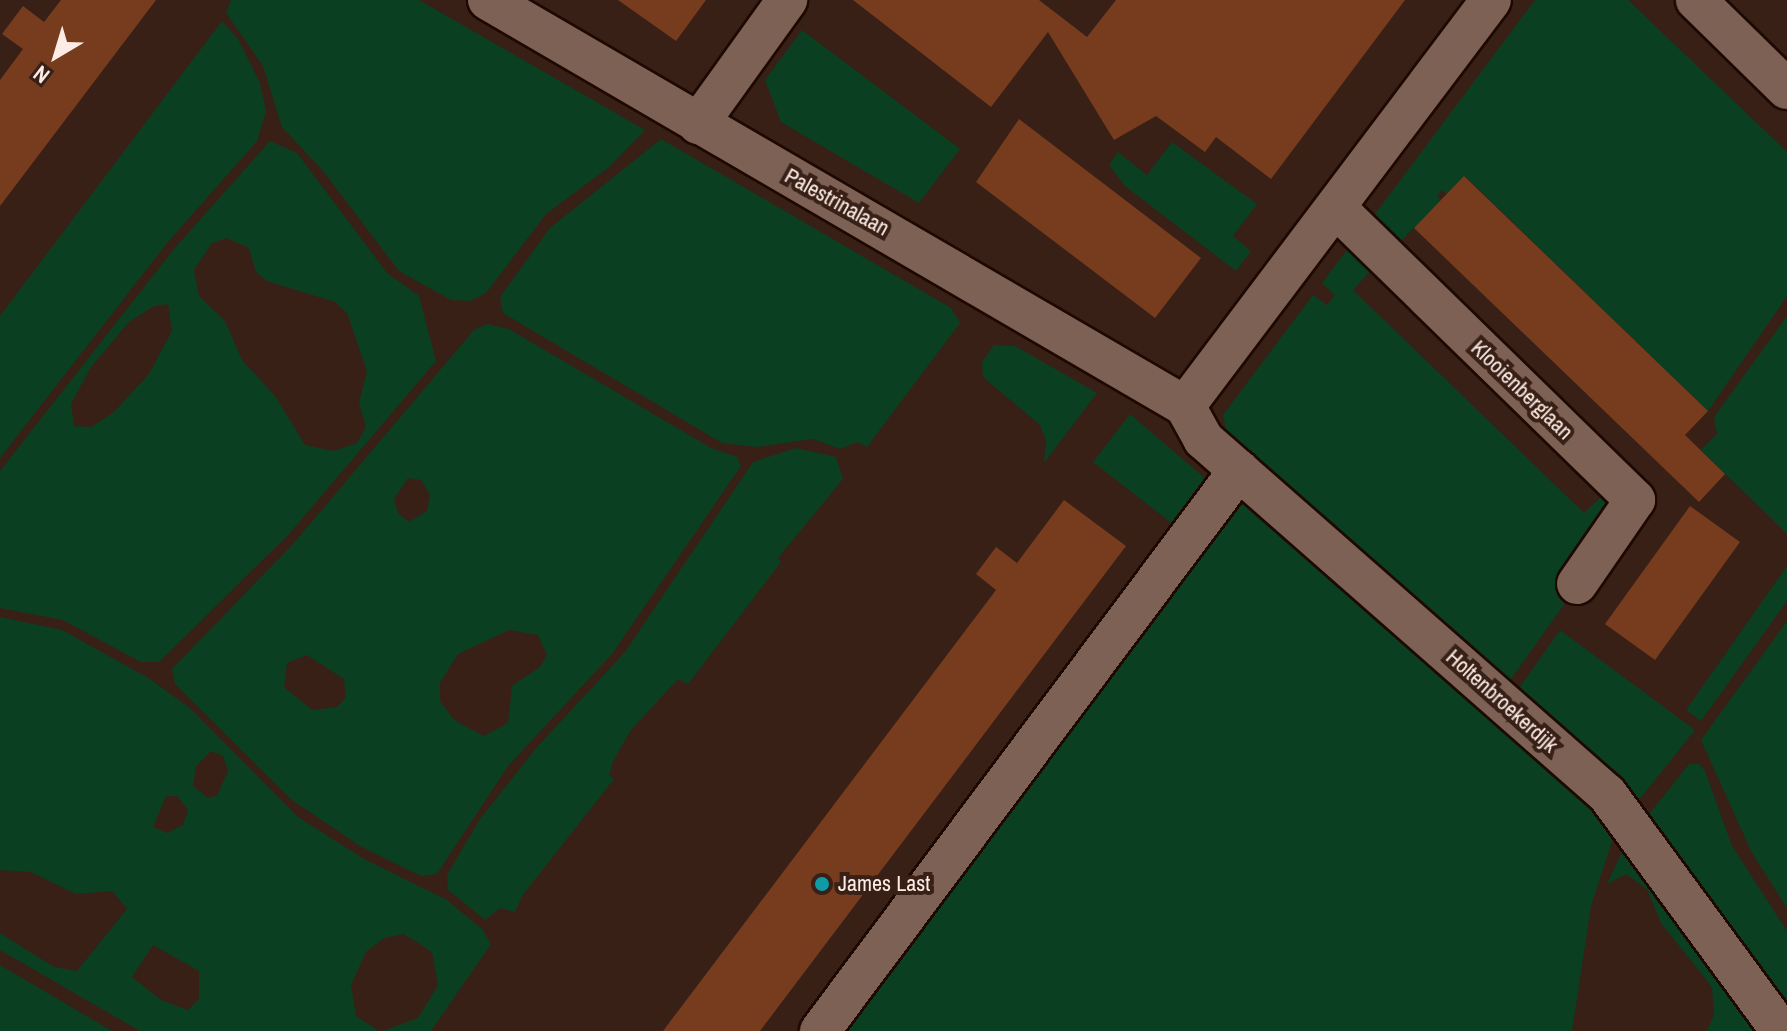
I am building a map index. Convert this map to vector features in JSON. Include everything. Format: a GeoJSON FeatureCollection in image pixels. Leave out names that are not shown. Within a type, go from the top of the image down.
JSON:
{"type":"FeatureCollection","features":[{"type":"Feature","properties":{"kind":"street","name":"Palestrinalaan"},"geometry":{"type":"LineString","coordinates":[[488,0],[1185,406]]}},
{"type":"Feature","properties":{"kind":"street"},"geometry":{"type":"LineString","coordinates":[[698,124],[787,0]]}},
{"type":"Feature","properties":{"kind":"street"},"geometry":{"type":"LineString","coordinates":[[1185,406],[1491,0]]}},
{"type":"Feature","properties":{"kind":"street"},"geometry":{"type":"LineString","coordinates":[[1696,0],[1787,89]]}},
{"type":"Feature","properties":{"kind":"street","name":"Klooienberglaan"},"geometry":{"type":"LineString","coordinates":[[1336,208],[1635,500],[1577,584]]}},
{"type":"Feature","properties":{"kind":"street","name":"Holtenbroekerdijk"},"geometry":{"type":"LineString","coordinates":[[1185,406],[1203,439],[1607,794],[1781,1031]]}},
{"type":"Feature","properties":{"kind":"street"},"geometry":{"type":"LineString","coordinates":[[820,1031],[1239,470]]}},
{"type":"Feature","properties":{"kind":"green space"},"geometry":{"type":"Polygon","coordinates":[[[231,0],[419,0],[645,130],[609,167],[546,214],[486,293],[470,301],[451,300],[399,271],[324,172],[282,127],[263,66],[226,13],[231,0]]]}},
{"type":"Feature","properties":{"kind":"green space"},"geometry":{"type":"Polygon","coordinates":[[[1535,0],[1628,0],[1787,152],[1787,296],[1708,411],[1465,176],[1446,194],[1442,190],[1437,196],[1441,200],[1396,246],[1370,221],[1535,0]]]}},
{"type":"Feature","properties":{"kind":"green space"},"geometry":{"type":"Polygon","coordinates":[[[222,21],[238,39],[260,83],[266,111],[257,141],[167,243],[0,458],[0,316],[222,21]]]}},
{"type":"Feature","properties":{"kind":"green space"},"geometry":{"type":"Polygon","coordinates":[[[802,30],[960,149],[919,203],[781,122],[765,80],[802,30]]]}},
{"type":"Feature","properties":{"kind":"green space"},"geometry":{"type":"Polygon","coordinates":[[[661,139],[951,308],[960,323],[867,447],[857,442],[840,449],[813,439],[756,447],[722,443],[503,313],[500,297],[550,228],[661,139]]]}},
{"type":"Feature","properties":{"kind":"green space"},"geometry":{"type":"Polygon","coordinates":[[[270,141],[297,153],[387,273],[419,296],[436,361],[289,534],[159,662],[141,662],[63,620],[0,608],[0,471],[174,249],[270,141]],[[227,238],[212,243],[194,270],[199,296],[225,321],[242,360],[275,396],[305,445],[334,451],[357,443],[366,427],[359,403],[367,371],[347,313],[335,302],[267,281],[256,272],[249,248],[227,238]],[[168,304],[154,306],[129,322],[91,367],[71,404],[74,426],[91,427],[113,413],[149,374],[172,331],[168,304]]]}},
{"type":"Feature","properties":{"kind":"green space"},"geometry":{"type":"Polygon","coordinates":[[[1172,142],[1257,204],[1233,236],[1251,251],[1236,271],[1125,186],[1109,165],[1118,152],[1147,175],[1172,142]]]}},
{"type":"Feature","properties":{"kind":"green space"},"geometry":{"type":"Polygon","coordinates":[[[1352,243],[1375,266],[1353,290],[1584,513],[1608,490],[1611,513],[1557,587],[1570,596],[1506,686],[1228,439],[1223,415],[1313,295],[1327,305],[1335,295],[1322,283],[1352,243]]]}},
{"type":"Feature","properties":{"kind":"green space"},"geometry":{"type":"Polygon","coordinates":[[[1787,316],[1787,534],[1701,450],[1717,434],[1714,417],[1787,316]]]}},
{"type":"Feature","properties":{"kind":"green space"},"geometry":{"type":"Polygon","coordinates":[[[487,324],[509,329],[711,448],[737,457],[741,466],[612,654],[508,766],[437,874],[421,876],[360,846],[292,800],[175,684],[172,669],[293,544],[474,330],[487,324]],[[408,478],[394,499],[398,513],[409,522],[427,511],[430,495],[421,480],[408,478]],[[509,630],[458,654],[440,683],[440,701],[454,720],[484,736],[508,723],[512,686],[540,667],[547,655],[538,635],[509,630]],[[307,655],[287,663],[284,687],[312,710],[337,707],[346,697],[344,679],[307,655]]]}},
{"type":"Feature","properties":{"kind":"green space"},"geometry":{"type":"Polygon","coordinates":[[[994,345],[1015,346],[1097,393],[1044,463],[1046,440],[1040,425],[983,377],[982,362],[994,345]]]}},
{"type":"Feature","properties":{"kind":"green space"},"geometry":{"type":"Polygon","coordinates":[[[1130,414],[1206,479],[1174,525],[1093,462],[1130,414]]]}},
{"type":"Feature","properties":{"kind":"green space"},"geometry":{"type":"Polygon","coordinates":[[[796,448],[836,457],[843,479],[778,558],[781,562],[688,684],[678,679],[631,730],[613,761],[609,775],[614,779],[522,896],[515,912],[500,908],[485,920],[448,890],[447,875],[480,819],[538,746],[625,652],[753,462],[796,448]]]}},
{"type":"Feature","properties":{"kind":"green space"},"geometry":{"type":"Polygon","coordinates":[[[1245,504],[1617,826],[1591,906],[1572,1031],[841,1031],[1235,510],[1245,504]]]}},
{"type":"Feature","properties":{"kind":"green space"},"geometry":{"type":"Polygon","coordinates":[[[1787,566],[1787,601],[1701,721],[1686,710],[1787,566]]]}},
{"type":"Feature","properties":{"kind":"green space"},"geometry":{"type":"Polygon","coordinates":[[[0,617],[62,630],[150,679],[191,709],[298,817],[364,859],[447,900],[483,930],[491,944],[431,1031],[383,1031],[418,1018],[438,985],[432,952],[404,934],[384,938],[366,952],[351,985],[356,1016],[379,1031],[140,1031],[0,950],[0,933],[54,967],[77,971],[127,909],[112,891],[76,894],[31,872],[0,870],[0,617]],[[211,751],[196,766],[193,786],[208,798],[217,796],[228,771],[223,756],[211,751]],[[166,796],[153,827],[167,833],[183,825],[188,810],[177,796],[166,796]],[[153,945],[132,977],[161,1000],[188,1010],[199,999],[199,971],[153,945]]]}},
{"type":"Feature","properties":{"kind":"green space"},"geometry":{"type":"Polygon","coordinates":[[[1787,621],[1787,908],[1752,853],[1701,740],[1787,621]]]}},
{"type":"Feature","properties":{"kind":"green space"},"geometry":{"type":"Polygon","coordinates":[[[1560,630],[1695,730],[1639,800],[1629,800],[1515,694],[1560,630]]]}},
{"type":"Feature","properties":{"kind":"green space"},"geometry":{"type":"Polygon","coordinates":[[[1689,764],[1699,764],[1705,771],[1732,846],[1787,931],[1787,1013],[1646,818],[1689,764]]]}},
{"type":"Feature","properties":{"kind":"green space"},"geometry":{"type":"Polygon","coordinates":[[[1628,839],[1759,1031],[1707,1031],[1714,1015],[1712,987],[1661,923],[1647,889],[1626,874],[1607,884],[1628,839]]]}},
{"type":"Feature","properties":{"kind":"green space"},"geometry":{"type":"Polygon","coordinates":[[[0,965],[112,1031],[0,1031],[0,965]]]}},
{"type":"Feature","properties":{"kind":"building"},"geometry":{"type":"Polygon","coordinates":[[[61,0],[156,0],[0,206],[0,80],[23,49],[2,34],[23,6],[44,22],[61,0]]]}},
{"type":"Feature","properties":{"kind":"building"},"geometry":{"type":"Polygon","coordinates":[[[618,0],[706,0],[676,41],[618,0]]]}},
{"type":"Feature","properties":{"kind":"building"},"geometry":{"type":"Polygon","coordinates":[[[853,0],[1039,0],[1087,37],[1116,0],[1405,0],[1271,179],[1216,137],[1205,152],[1156,116],[1114,140],[1048,32],[991,107],[853,0]]]}},
{"type":"Feature","properties":{"kind":"building"},"geometry":{"type":"Polygon","coordinates":[[[1019,119],[1201,258],[1155,318],[976,182],[1019,119]]]}},
{"type":"Feature","properties":{"kind":"building"},"geometry":{"type":"Polygon","coordinates":[[[1464,176],[1708,411],[1685,435],[1725,474],[1699,502],[1414,228],[1464,176]]]}},
{"type":"Feature","properties":{"kind":"building"},"geometry":{"type":"Polygon","coordinates":[[[1064,500],[1126,546],[760,1031],[663,1031],[996,590],[976,574],[996,547],[1017,563],[1064,500]]]}},
{"type":"Feature","properties":{"kind":"building"},"geometry":{"type":"Polygon","coordinates":[[[1690,506],[1740,542],[1655,660],[1605,624],[1690,506]]]}},
{"type":"Feature","properties":{"kind":"place","name":"James Last"},"geometry":{"type":"Point","coordinates":[822,884]}}]}
